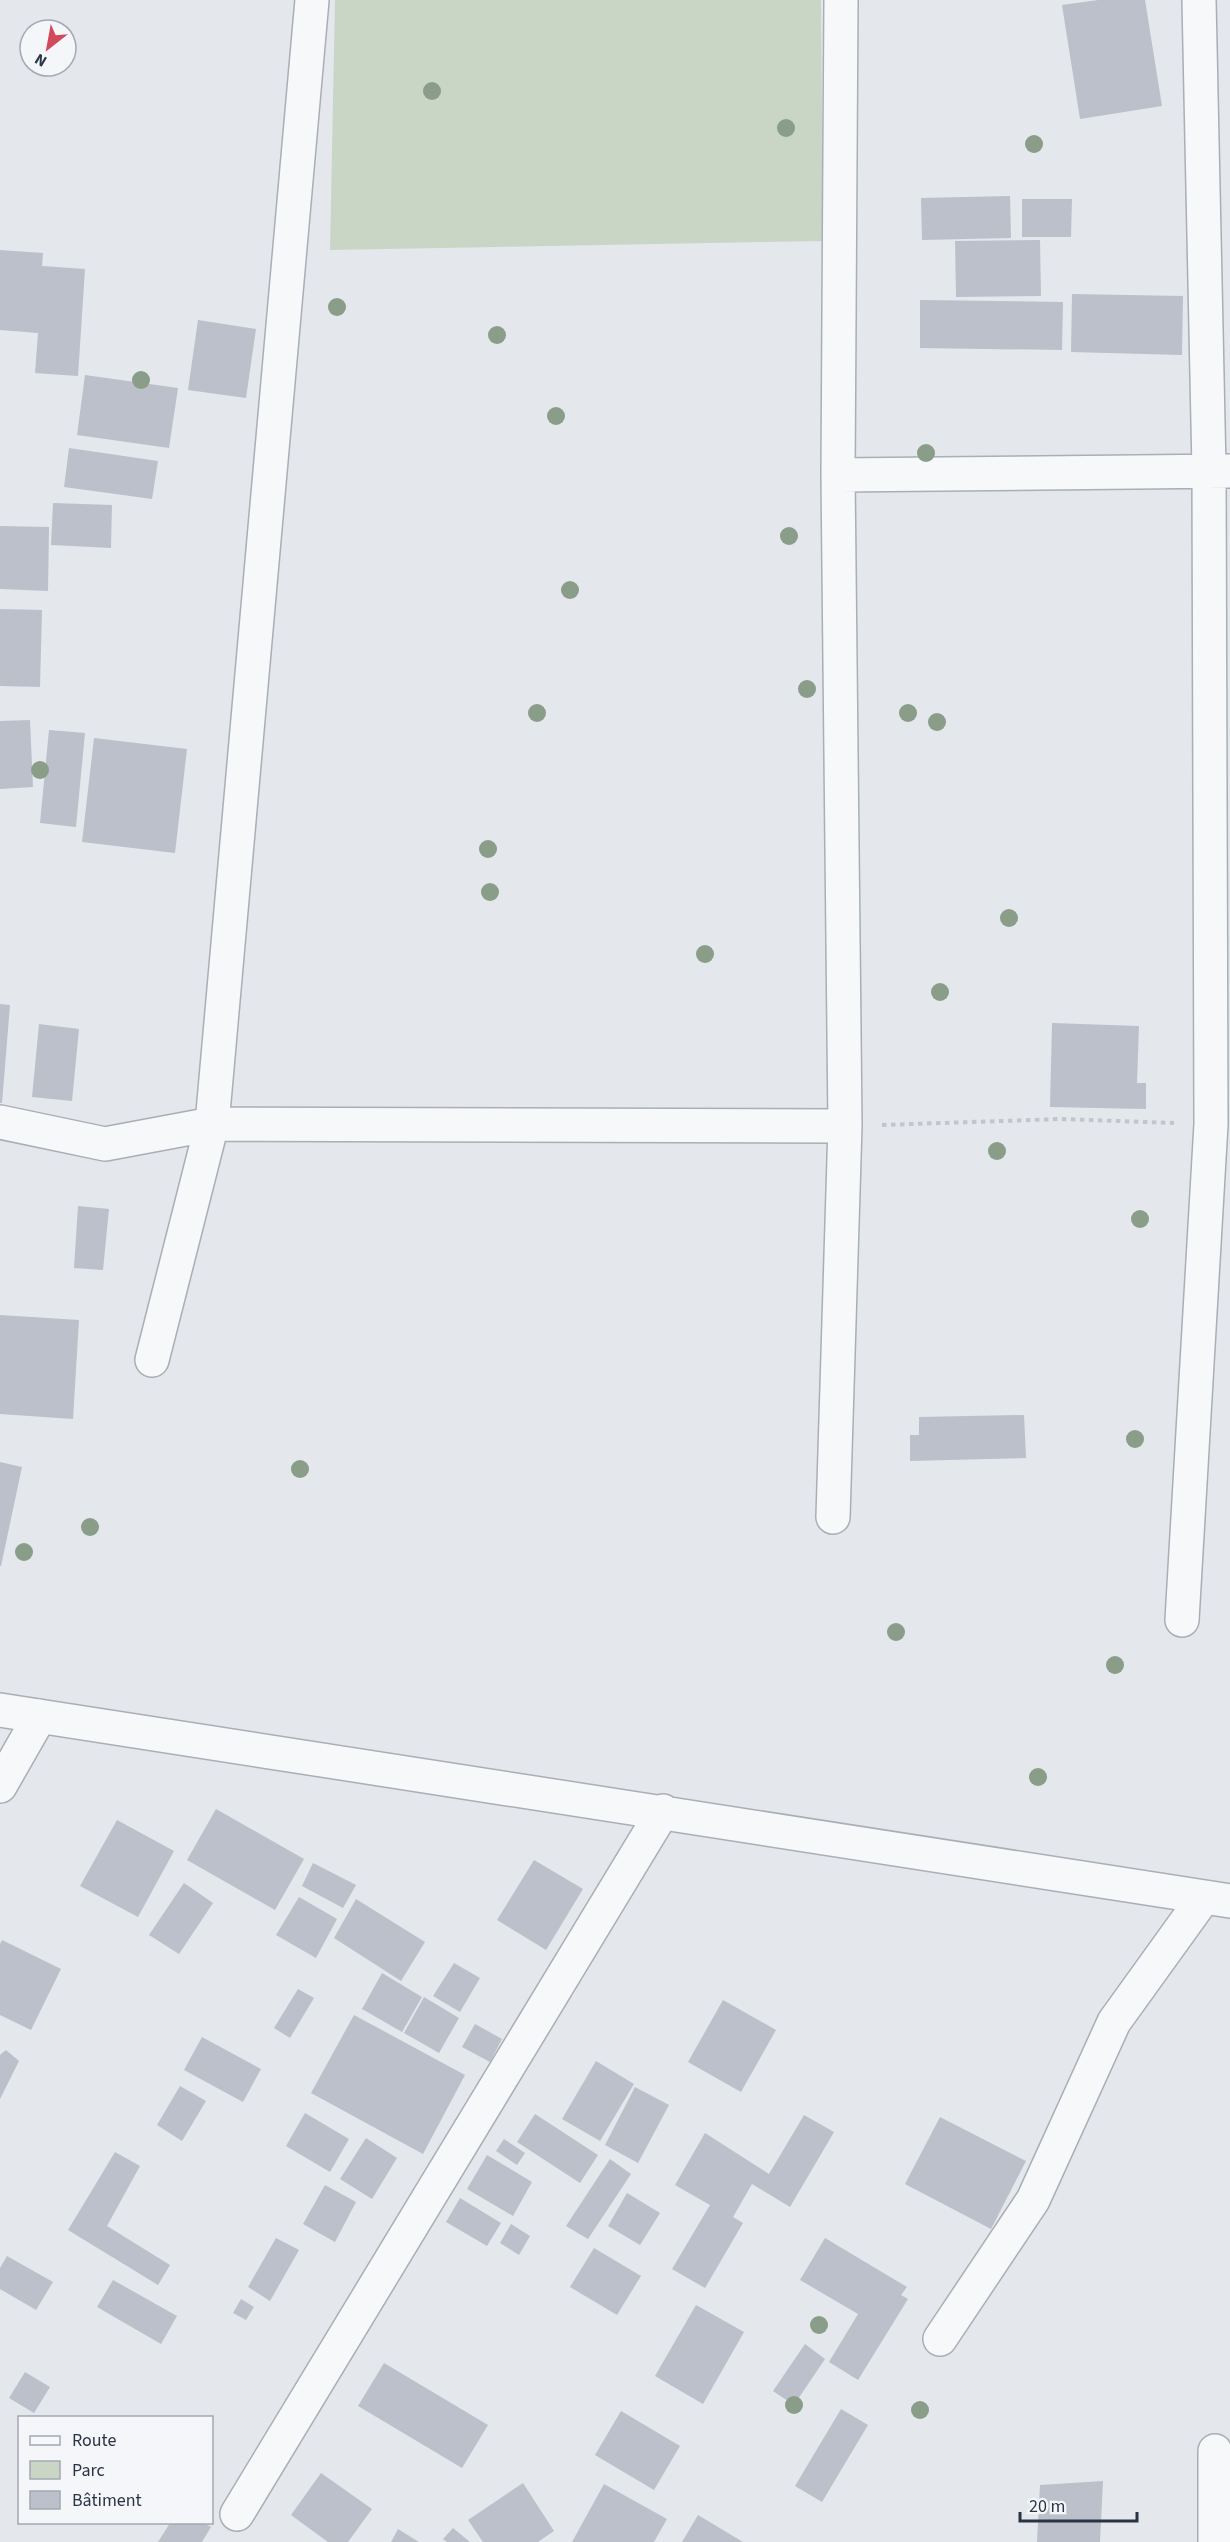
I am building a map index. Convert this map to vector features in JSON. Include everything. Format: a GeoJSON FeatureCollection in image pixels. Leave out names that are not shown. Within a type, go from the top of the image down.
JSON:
{"type":"FeatureCollection","features":[{"type":"Feature","properties":{"kind":"street"},"geometry":{"type":"LineString","coordinates":[[152,1360],[212,1124],[312,0]]}},
{"type":"Feature","properties":{"kind":"street"},"geometry":{"type":"LineString","coordinates":[[833,1517],[845,1126],[838,475],[841,0]]}},
{"type":"Feature","properties":{"kind":"street"},"geometry":{"type":"LineString","coordinates":[[1182,1620],[1220,1125],[1220,470],[1199,0]]}},
{"type":"Feature","properties":{"kind":"street"},"geometry":{"type":"LineString","coordinates":[[838,475],[1220,470]]}},
{"type":"Feature","properties":{"kind":"street"},"geometry":{"type":"LineString","coordinates":[[0,1122],[105,1144],[212,1124],[845,1126]]}},
{"type":"Feature","properties":{"kind":"street"},"geometry":{"type":"LineString","coordinates":[[0,1710],[663,1811],[1217,1899]]}},
{"type":"Feature","properties":{"kind":"street"},"geometry":{"type":"LineString","coordinates":[[0,1786],[40,1716]]}},
{"type":"Feature","properties":{"kind":"street"},"geometry":{"type":"LineString","coordinates":[[237,2514],[663,1811]]}},
{"type":"Feature","properties":{"kind":"street"},"geometry":{"type":"LineString","coordinates":[[940,2339],[1033,2200],[1114,2022],[1217,1899]]}},
{"type":"Feature","properties":{"kind":"street"},"geometry":{"type":"LineString","coordinates":[[1215,2451],[1215,2542]]}},
{"type":"Feature","properties":{"kind":"path"},"geometry":{"type":"LineString","coordinates":[[845,1126],[1060,1119],[1220,1125]]}},
{"type":"Feature","properties":{"kind":"green space"},"geometry":{"type":"Polygon","coordinates":[[[335,0],[821,0],[823,241],[330,250],[335,0]]]}},
{"type":"Feature","properties":{"kind":"building"},"geometry":{"type":"Polygon","coordinates":[[[1098,0],[1145,0],[1162,106],[1080,119],[1062,5],[1098,0]]]}},
{"type":"Feature","properties":{"kind":"building"},"geometry":{"type":"Polygon","coordinates":[[[1010,196],[1011,238],[922,240],[921,198],[1010,196]]]}},
{"type":"Feature","properties":{"kind":"building"},"geometry":{"type":"Polygon","coordinates":[[[1022,199],[1072,199],[1071,237],[1022,237],[1022,199]]]}},
{"type":"Feature","properties":{"kind":"building"},"geometry":{"type":"Polygon","coordinates":[[[1040,240],[1041,296],[956,297],[955,241],[1040,240]]]}},
{"type":"Feature","properties":{"kind":"building"},"geometry":{"type":"Polygon","coordinates":[[[0,250],[43,253],[42,266],[85,269],[78,376],[35,373],[38,333],[0,330],[0,250]]]}},
{"type":"Feature","properties":{"kind":"building"},"geometry":{"type":"Polygon","coordinates":[[[1072,294],[1183,296],[1182,355],[1071,352],[1072,294]]]}},
{"type":"Feature","properties":{"kind":"building"},"geometry":{"type":"Polygon","coordinates":[[[920,300],[1063,302],[1062,350],[920,348],[920,300]]]}},
{"type":"Feature","properties":{"kind":"building"},"geometry":{"type":"Polygon","coordinates":[[[198,320],[256,329],[246,398],[188,390],[198,320]]]}},
{"type":"Feature","properties":{"kind":"building"},"geometry":{"type":"Polygon","coordinates":[[[85,375],[178,388],[169,448],[77,435],[85,375]]]}},
{"type":"Feature","properties":{"kind":"building"},"geometry":{"type":"Polygon","coordinates":[[[69,448],[158,461],[152,499],[64,487],[69,448]]]}},
{"type":"Feature","properties":{"kind":"building"},"geometry":{"type":"Polygon","coordinates":[[[53,503],[112,505],[111,548],[51,545],[53,503]]]}},
{"type":"Feature","properties":{"kind":"building"},"geometry":{"type":"Polygon","coordinates":[[[0,526],[49,527],[48,591],[0,589],[0,526]]]}},
{"type":"Feature","properties":{"kind":"building"},"geometry":{"type":"Polygon","coordinates":[[[0,609],[42,610],[40,687],[0,686],[0,609]]]}},
{"type":"Feature","properties":{"kind":"building"},"geometry":{"type":"Polygon","coordinates":[[[30,720],[33,787],[0,789],[0,721],[30,720]]]}},
{"type":"Feature","properties":{"kind":"building"},"geometry":{"type":"Polygon","coordinates":[[[49,730],[85,733],[76,827],[40,823],[49,730]]]}},
{"type":"Feature","properties":{"kind":"building"},"geometry":{"type":"Polygon","coordinates":[[[94,738],[187,749],[175,853],[82,842],[94,738]]]}},
{"type":"Feature","properties":{"kind":"building"},"geometry":{"type":"Polygon","coordinates":[[[0,1004],[10,1005],[2,1103],[0,1103],[0,1004]]]}},
{"type":"Feature","properties":{"kind":"building"},"geometry":{"type":"Polygon","coordinates":[[[1052,1023],[1139,1026],[1137,1083],[1146,1083],[1146,1109],[1050,1107],[1052,1023]]]}},
{"type":"Feature","properties":{"kind":"building"},"geometry":{"type":"Polygon","coordinates":[[[39,1024],[79,1029],[72,1101],[32,1097],[39,1024]]]}},
{"type":"Feature","properties":{"kind":"building"},"geometry":{"type":"Polygon","coordinates":[[[78,1206],[109,1209],[103,1270],[74,1268],[78,1206]]]}},
{"type":"Feature","properties":{"kind":"building"},"geometry":{"type":"Polygon","coordinates":[[[0,1315],[79,1320],[73,1419],[0,1414],[0,1315]]]}},
{"type":"Feature","properties":{"kind":"building"},"geometry":{"type":"Polygon","coordinates":[[[1024,1415],[1026,1458],[910,1461],[910,1435],[919,1435],[919,1417],[1024,1415]]]}},
{"type":"Feature","properties":{"kind":"building"},"geometry":{"type":"Polygon","coordinates":[[[0,1462],[22,1467],[1,1566],[0,1566],[0,1462]]]}},
{"type":"Feature","properties":{"kind":"building"},"geometry":{"type":"Polygon","coordinates":[[[216,1809],[304,1859],[275,1910],[187,1860],[216,1809]]]}},
{"type":"Feature","properties":{"kind":"building"},"geometry":{"type":"Polygon","coordinates":[[[117,1820],[174,1851],[138,1917],[80,1886],[117,1820]]]}},
{"type":"Feature","properties":{"kind":"building"},"geometry":{"type":"Polygon","coordinates":[[[534,1860],[583,1889],[546,1950],[497,1920],[534,1860]]]}},
{"type":"Feature","properties":{"kind":"building"},"geometry":{"type":"Polygon","coordinates":[[[313,1863],[356,1885],[343,1908],[302,1886],[313,1863]]]}},
{"type":"Feature","properties":{"kind":"building"},"geometry":{"type":"Polygon","coordinates":[[[184,1883],[213,1903],[179,1954],[149,1935],[184,1883]]]}},
{"type":"Feature","properties":{"kind":"building"},"geometry":{"type":"Polygon","coordinates":[[[299,1897],[337,1919],[316,1958],[276,1935],[299,1897]]]}},
{"type":"Feature","properties":{"kind":"building"},"geometry":{"type":"Polygon","coordinates":[[[356,1899],[425,1942],[401,1981],[334,1938],[356,1899]]]}},
{"type":"Feature","properties":{"kind":"building"},"geometry":{"type":"Polygon","coordinates":[[[2,1940],[61,1969],[31,2030],[0,2015],[0,1944],[2,1940]]]}},
{"type":"Feature","properties":{"kind":"building"},"geometry":{"type":"Polygon","coordinates":[[[454,1963],[480,1978],[460,2012],[433,1996],[454,1963]]]}},
{"type":"Feature","properties":{"kind":"building"},"geometry":{"type":"Polygon","coordinates":[[[382,1973],[422,1997],[402,2032],[362,2009],[382,1973]]]}},
{"type":"Feature","properties":{"kind":"building"},"geometry":{"type":"Polygon","coordinates":[[[298,1989],[314,1998],[290,2038],[274,2028],[298,1989]]]}},
{"type":"Feature","properties":{"kind":"building"},"geometry":{"type":"Polygon","coordinates":[[[424,1997],[459,2018],[439,2053],[404,2033],[424,1997]]]}},
{"type":"Feature","properties":{"kind":"building"},"geometry":{"type":"Polygon","coordinates":[[[723,2000],[776,2030],[741,2092],[688,2062],[723,2000]]]}},
{"type":"Feature","properties":{"kind":"building"},"geometry":{"type":"Polygon","coordinates":[[[354,2015],[465,2075],[423,2154],[311,2093],[354,2015]]]}},
{"type":"Feature","properties":{"kind":"building"},"geometry":{"type":"Polygon","coordinates":[[[475,2024],[502,2039],[490,2062],[462,2047],[475,2024]]]}},
{"type":"Feature","properties":{"kind":"building"},"geometry":{"type":"Polygon","coordinates":[[[202,2037],[261,2069],[243,2102],[184,2070],[202,2037]]]}},
{"type":"Feature","properties":{"kind":"building"},"geometry":{"type":"Polygon","coordinates":[[[6,2050],[19,2061],[0,2099],[0,2055],[6,2050]]]}},
{"type":"Feature","properties":{"kind":"building"},"geometry":{"type":"Polygon","coordinates":[[[596,2061],[634,2084],[600,2141],[562,2119],[596,2061]]]}},
{"type":"Feature","properties":{"kind":"building"},"geometry":{"type":"Polygon","coordinates":[[[180,2086],[206,2101],[182,2141],[157,2125],[180,2086]]]}},
{"type":"Feature","properties":{"kind":"building"},"geometry":{"type":"Polygon","coordinates":[[[635,2087],[669,2105],[638,2163],[605,2145],[635,2087]]]}},
{"type":"Feature","properties":{"kind":"building"},"geometry":{"type":"Polygon","coordinates":[[[305,2113],[349,2139],[330,2172],[286,2146],[305,2113]]]}},
{"type":"Feature","properties":{"kind":"building"},"geometry":{"type":"Polygon","coordinates":[[[535,2114],[598,2155],[580,2183],[517,2142],[535,2114]]]}},
{"type":"Feature","properties":{"kind":"building"},"geometry":{"type":"Polygon","coordinates":[[[804,2115],[834,2132],[790,2207],[752,2184],[733,2217],[743,2223],[705,2288],[672,2269],[710,2205],[675,2185],[705,2133],[769,2174],[804,2115]]]}},
{"type":"Feature","properties":{"kind":"building"},"geometry":{"type":"Polygon","coordinates":[[[940,2117],[1026,2161],[991,2229],[905,2184],[940,2117]]]}},
{"type":"Feature","properties":{"kind":"building"},"geometry":{"type":"Polygon","coordinates":[[[366,2138],[397,2158],[372,2199],[340,2179],[366,2138]]]}},
{"type":"Feature","properties":{"kind":"building"},"geometry":{"type":"Polygon","coordinates":[[[504,2139],[525,2153],[517,2165],[496,2151],[504,2139]]]}},
{"type":"Feature","properties":{"kind":"building"},"geometry":{"type":"Polygon","coordinates":[[[115,2152],[140,2166],[107,2226],[170,2265],[158,2285],[68,2230],[115,2152]]]}},
{"type":"Feature","properties":{"kind":"building"},"geometry":{"type":"Polygon","coordinates":[[[487,2155],[532,2182],[513,2216],[467,2189],[487,2155]]]}},
{"type":"Feature","properties":{"kind":"building"},"geometry":{"type":"Polygon","coordinates":[[[610,2159],[631,2174],[588,2239],[566,2226],[610,2159]]]}},
{"type":"Feature","properties":{"kind":"building"},"geometry":{"type":"Polygon","coordinates":[[[325,2185],[356,2202],[335,2242],[303,2224],[325,2185]]]}},
{"type":"Feature","properties":{"kind":"building"},"geometry":{"type":"Polygon","coordinates":[[[627,2193],[660,2213],[640,2245],[608,2226],[627,2193]]]}},
{"type":"Feature","properties":{"kind":"building"},"geometry":{"type":"Polygon","coordinates":[[[460,2198],[501,2223],[487,2246],[446,2222],[460,2198]]]}},
{"type":"Feature","properties":{"kind":"building"},"geometry":{"type":"Polygon","coordinates":[[[511,2224],[530,2236],[519,2255],[500,2243],[511,2224]]]}},
{"type":"Feature","properties":{"kind":"building"},"geometry":{"type":"Polygon","coordinates":[[[276,2238],[299,2250],[270,2301],[248,2287],[276,2238]]]}},
{"type":"Feature","properties":{"kind":"building"},"geometry":{"type":"Polygon","coordinates":[[[825,2238],[907,2287],[901,2295],[908,2299],[858,2380],[829,2362],[858,2314],[800,2280],[825,2238]]]}},
{"type":"Feature","properties":{"kind":"building"},"geometry":{"type":"Polygon","coordinates":[[[594,2248],[641,2276],[617,2315],[570,2287],[594,2248]]]}},
{"type":"Feature","properties":{"kind":"building"},"geometry":{"type":"Polygon","coordinates":[[[7,2256],[53,2282],[36,2310],[0,2289],[0,2268],[7,2256]]]}},
{"type":"Feature","properties":{"kind":"building"},"geometry":{"type":"Polygon","coordinates":[[[113,2280],[177,2316],[161,2344],[97,2307],[113,2280]]]}},
{"type":"Feature","properties":{"kind":"building"},"geometry":{"type":"Polygon","coordinates":[[[241,2299],[254,2307],[246,2320],[233,2313],[241,2299]]]}},
{"type":"Feature","properties":{"kind":"building"},"geometry":{"type":"Polygon","coordinates":[[[696,2305],[744,2332],[703,2404],[655,2376],[696,2305]]]}},
{"type":"Feature","properties":{"kind":"building"},"geometry":{"type":"Polygon","coordinates":[[[805,2344],[825,2359],[794,2405],[773,2391],[805,2344]]]}},
{"type":"Feature","properties":{"kind":"building"},"geometry":{"type":"Polygon","coordinates":[[[384,2363],[488,2425],[462,2468],[358,2406],[384,2363]]]}},
{"type":"Feature","properties":{"kind":"building"},"geometry":{"type":"Polygon","coordinates":[[[25,2372],[50,2387],[34,2413],[9,2398],[25,2372]]]}},
{"type":"Feature","properties":{"kind":"building"},"geometry":{"type":"Polygon","coordinates":[[[841,2409],[868,2425],[822,2502],[795,2486],[841,2409]]]}},
{"type":"Feature","properties":{"kind":"building"},"geometry":{"type":"Polygon","coordinates":[[[621,2411],[680,2446],[654,2490],[595,2455],[621,2411]]]}},
{"type":"Feature","properties":{"kind":"building"},"geometry":{"type":"Polygon","coordinates":[[[321,2473],[372,2509],[348,2542],[328,2542],[291,2515],[321,2473]]]}},
{"type":"Feature","properties":{"kind":"building"},"geometry":{"type":"Polygon","coordinates":[[[1103,2481],[1100,2542],[1037,2542],[1040,2485],[1103,2481]]]}},
{"type":"Feature","properties":{"kind":"building"},"geometry":{"type":"Polygon","coordinates":[[[523,2483],[554,2531],[538,2542],[483,2542],[468,2520],[523,2483]]]}},
{"type":"Feature","properties":{"kind":"building"},"geometry":{"type":"Polygon","coordinates":[[[604,2484],[667,2519],[654,2542],[572,2542],[604,2484]]]}},
{"type":"Feature","properties":{"kind":"building"},"geometry":{"type":"Polygon","coordinates":[[[698,2515],[743,2542],[682,2542],[698,2515]]]}},
{"type":"Feature","properties":{"kind":"building"},"geometry":{"type":"Polygon","coordinates":[[[169,2524],[206,2524],[211,2527],[202,2542],[158,2542],[169,2524]]]}},
{"type":"Feature","properties":{"kind":"building"},"geometry":{"type":"Polygon","coordinates":[[[453,2528],[470,2542],[447,2542],[443,2539],[453,2528]]]}},
{"type":"Feature","properties":{"kind":"building"},"geometry":{"type":"Polygon","coordinates":[[[398,2529],[419,2542],[391,2542],[398,2529]]]}}]}
